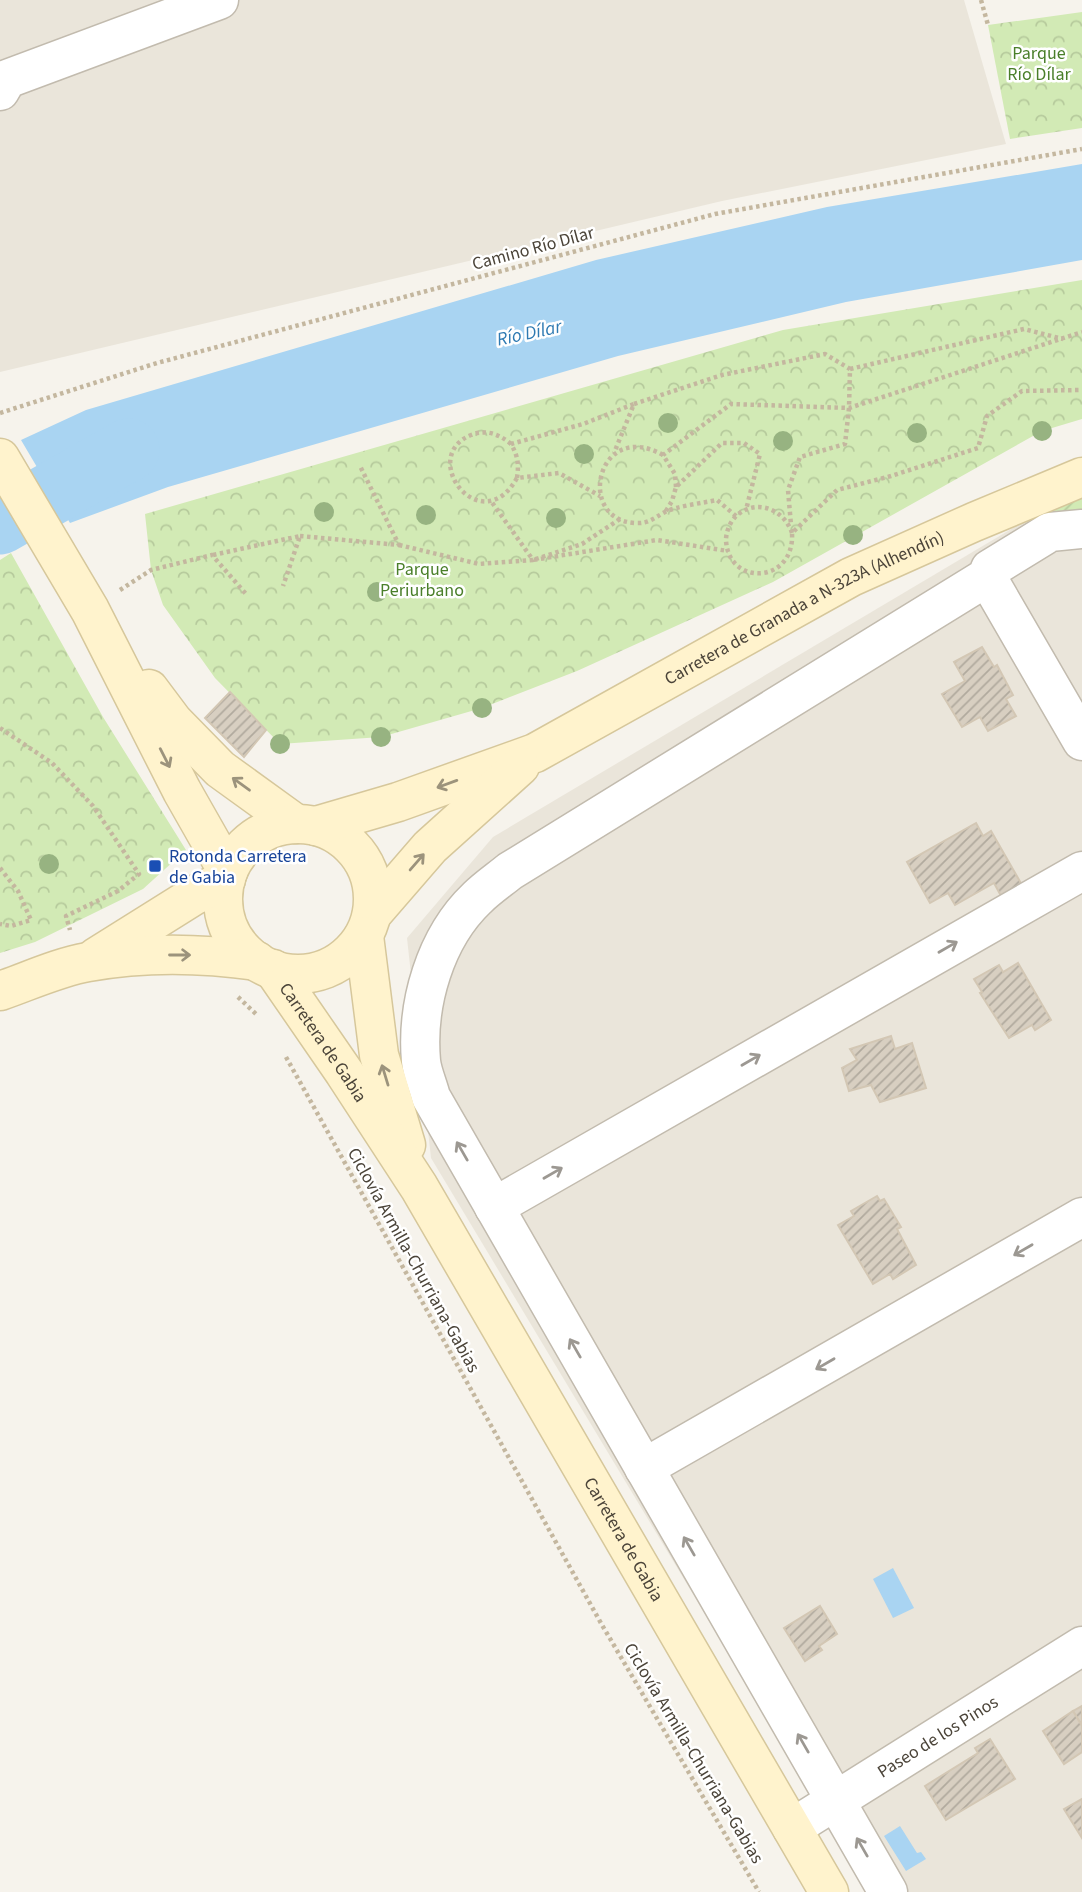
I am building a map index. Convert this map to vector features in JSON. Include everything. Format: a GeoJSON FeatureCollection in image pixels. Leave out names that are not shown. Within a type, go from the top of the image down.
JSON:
{"type":"FeatureCollection","features":[{"type":"Feature","properties":{"kind":"main road"},"geometry":{"type":"LineString","coordinates":[[0,458],[90,610],[181,792],[227,875]]}},
{"type":"Feature","properties":{"kind":"main road","name":"Carretera de Granada a N-323A (Alhendín)"},"geometry":{"type":"LineString","coordinates":[[306,825],[398,802],[535,753],[851,577],[1082,477]]}},
{"type":"Feature","properties":{"kind":"main road"},"geometry":{"type":"LineString","coordinates":[[0,991],[84,963],[148,956],[206,955],[265,965],[297,974],[322,971],[345,958],[368,925],[372,884],[364,862],[345,841],[306,825],[220,769],[173,721],[90,610]]}},
{"type":"Feature","properties":{"kind":"main road","name":"Carretera de Granada a N-323A (Alhendín)"},"geometry":{"type":"LineString","coordinates":[[368,925],[430,847],[535,753]]}},
{"type":"Feature","properties":{"kind":"main road"},"geometry":{"type":"LineString","coordinates":[[265,965],[246,952],[230,931],[223,902],[227,875],[244,847],[255,837],[269,830],[306,825]]}},
{"type":"Feature","properties":{"kind":"main road"},"geometry":{"type":"LineString","coordinates":[[84,963],[227,875]]}},
{"type":"Feature","properties":{"kind":"main road","name":"Carretera de Gabia"},"geometry":{"type":"LineString","coordinates":[[368,925],[379,1055],[419,1187]]}},
{"type":"Feature","properties":{"kind":"main road","name":"Carretera de Gabia"},"geometry":{"type":"LineString","coordinates":[[265,965],[344,1072],[419,1187],[829,1892]]}},
{"type":"Feature","properties":{"kind":"street"},"geometry":{"type":"LineString","coordinates":[[0,90],[7,79],[219,0]]}},
{"type":"Feature","properties":{"kind":"street"},"geometry":{"type":"LineString","coordinates":[[888,1892],[431,1097],[421,1062],[421,1027],[427,986],[440,950],[476,899],[510,871],[987,577],[990,569],[1050,532],[1082,529]]}},
{"type":"Feature","properties":{"kind":"street"},"geometry":{"type":"LineString","coordinates":[[987,577],[1082,741]]}},
{"type":"Feature","properties":{"kind":"street"},"geometry":{"type":"LineString","coordinates":[[494,1207],[1082,871]]}},
{"type":"Feature","properties":{"kind":"street"},"geometry":{"type":"LineString","coordinates":[[644,1468],[1082,1216]]}},
{"type":"Feature","properties":{"kind":"street","name":"Paseo de los Pinos"},"geometry":{"type":"LineString","coordinates":[[792,1828],[1082,1646]]}},
{"type":"Feature","properties":{"kind":"path"},"geometry":{"type":"LineString","coordinates":[[981,0],[988,24]]}},
{"type":"Feature","properties":{"kind":"path","name":"Camino Río Dílar"},"geometry":{"type":"LineString","coordinates":[[0,413],[157,363],[715,214],[1082,149]]}},
{"type":"Feature","properties":{"kind":"path"},"geometry":{"type":"LineString","coordinates":[[511,444],[583,424],[722,375],[825,355],[849,369],[1024,329],[1063,339]]}},
{"type":"Feature","properties":{"kind":"path"},"geometry":{"type":"LineString","coordinates":[[663,455],[731,404],[849,408],[1082,332]]}},
{"type":"Feature","properties":{"kind":"path"},"geometry":{"type":"LineString","coordinates":[[792,533],[782,515],[772,509],[760,507],[746,510],[736,516],[729,526],[726,537],[728,551],[733,562],[754,574],[773,571],[790,556],[793,544],[792,533],[788,490],[800,457],[845,444],[849,369]]}},
{"type":"Feature","properties":{"kind":"path"},"geometry":{"type":"LineString","coordinates":[[792,533],[837,490],[978,448],[988,416],[1022,391],[1082,390]]}},
{"type":"Feature","properties":{"kind":"path"},"geometry":{"type":"LineString","coordinates":[[634,404],[614,454],[604,465],[599,477],[600,496],[606,508],[620,519],[646,523],[665,512],[717,500],[736,516]]}},
{"type":"Feature","properties":{"kind":"path"},"geometry":{"type":"LineString","coordinates":[[478,432],[501,436],[511,444],[517,454],[517,478],[511,489],[502,496],[479,501],[467,497],[452,479],[450,461],[454,449],[467,436],[478,432]]}},
{"type":"Feature","properties":{"kind":"path"},"geometry":{"type":"LineString","coordinates":[[676,487],[722,443],[744,443],[760,454],[746,510]]}},
{"type":"Feature","properties":{"kind":"path"},"geometry":{"type":"LineString","coordinates":[[614,454],[637,446],[663,455],[675,474],[676,487],[665,512]]}},
{"type":"Feature","properties":{"kind":"path"},"geometry":{"type":"LineString","coordinates":[[360,467],[399,545]]}},
{"type":"Feature","properties":{"kind":"path"},"geometry":{"type":"LineString","coordinates":[[517,478],[559,473],[600,496]]}},
{"type":"Feature","properties":{"kind":"path"},"geometry":{"type":"LineString","coordinates":[[491,500],[533,560]]}},
{"type":"Feature","properties":{"kind":"path"},"geometry":{"type":"LineString","coordinates":[[533,560],[582,544],[620,519]]}},
{"type":"Feature","properties":{"kind":"path"},"geometry":{"type":"LineString","coordinates":[[90,610],[151,570],[300,536],[399,545],[480,564],[533,560],[657,540],[728,551]]}},
{"type":"Feature","properties":{"kind":"path"},"geometry":{"type":"LineString","coordinates":[[282,586],[300,536]]}},
{"type":"Feature","properties":{"kind":"path"},"geometry":{"type":"LineString","coordinates":[[212,555],[246,594]]}},
{"type":"Feature","properties":{"kind":"path"},"geometry":{"type":"LineString","coordinates":[[0,728],[52,763],[93,806],[139,874],[118,891],[66,916],[84,963]]}},
{"type":"Feature","properties":{"kind":"path"},"geometry":{"type":"LineString","coordinates":[[0,868],[18,891],[31,920],[11,926],[0,924]]}},
{"type":"Feature","properties":{"kind":"path"},"geometry":{"type":"LineString","coordinates":[[229,989],[261,1022]]}},
{"type":"Feature","properties":{"kind":"path","name":"Ciclovía Armilla-Churriana-Gabias"},"geometry":{"type":"LineString","coordinates":[[282,1051],[602,1625],[760,1892]]}},
{"type":"Feature","properties":{"kind":"shaded area"},"geometry":{"type":"Polygon","coordinates":[[[0,0],[964,0],[1006,144],[722,201],[0,372],[0,0]]]}},
{"type":"Feature","properties":{"kind":"shaded area"},"geometry":{"type":"Polygon","coordinates":[[[1082,514],[1082,1892],[872,1892],[431,1158],[407,938],[493,837],[1028,519],[1082,514]]]}},
{"type":"Feature","properties":{"kind":"green space","name":"Parque Río Dílar"},"geometry":{"type":"Polygon","coordinates":[[[1082,12],[1082,128],[1010,139],[988,25],[1082,12]]]}},
{"type":"Feature","properties":{"kind":"green space","name":"Parque Periurbano"},"geometry":{"type":"Polygon","coordinates":[[[1082,280],[1082,419],[1042,431],[773,582],[577,671],[482,708],[381,737],[280,744],[215,678],[163,605],[151,570],[145,514],[783,330],[1082,280]]]}},
{"type":"Feature","properties":{"kind":"green space"},"geometry":{"type":"Polygon","coordinates":[[[1082,489],[1082,511],[1047,514],[1043,502],[1082,489]]]}},
{"type":"Feature","properties":{"kind":"green space"},"geometry":{"type":"Polygon","coordinates":[[[11,553],[103,717],[186,850],[143,889],[35,942],[0,953],[0,560],[11,553]]]}},
{"type":"Feature","properties":{"kind":"water"},"geometry":{"type":"Polygon","coordinates":[[[1082,164],[1082,260],[846,302],[618,356],[168,487],[70,523],[21,440],[86,410],[596,260],[827,207],[1082,164]]]}},
{"type":"Feature","properties":{"kind":"water"},"geometry":{"type":"Polygon","coordinates":[[[893,1568],[914,1608],[893,1618],[873,1579],[893,1568]]]}},
{"type":"Feature","properties":{"kind":"water"},"geometry":{"type":"Polygon","coordinates":[[[900,1826],[917,1853],[921,1852],[926,1859],[906,1871],[884,1836],[900,1826]]]}},
{"type":"Feature","properties":{"kind":"building"},"geometry":{"type":"Polygon","coordinates":[[[982,647],[994,667],[997,665],[1013,695],[1006,699],[1016,716],[988,731],[980,717],[962,727],[942,694],[965,681],[954,662],[982,647]]]}},
{"type":"Feature","properties":{"kind":"building"},"geometry":{"type":"Polygon","coordinates":[[[230,692],[266,730],[244,757],[205,718],[230,692]]]}},
{"type":"Feature","properties":{"kind":"building"},"geometry":{"type":"Polygon","coordinates":[[[976,823],[983,836],[991,831],[1022,885],[1001,896],[994,883],[955,905],[948,893],[930,903],[907,862],[976,823]]]}},
{"type":"Feature","properties":{"kind":"building"},"geometry":{"type":"Polygon","coordinates":[[[1018,963],[1051,1020],[1035,1030],[1032,1025],[1009,1038],[974,979],[999,965],[1003,972],[1018,963]]]}},
{"type":"Feature","properties":{"kind":"building"},"geometry":{"type":"Polygon","coordinates":[[[891,1036],[895,1049],[912,1043],[926,1088],[880,1102],[871,1085],[849,1091],[842,1068],[857,1060],[850,1049],[891,1036]]]}},
{"type":"Feature","properties":{"kind":"building"},"geometry":{"type":"Polygon","coordinates":[[[877,1196],[880,1201],[884,1199],[901,1227],[897,1229],[916,1265],[893,1279],[890,1274],[873,1284],[838,1225],[854,1216],[851,1211],[877,1196]]]}},
{"type":"Feature","properties":{"kind":"building"},"geometry":{"type":"Polygon","coordinates":[[[820,1606],[837,1634],[819,1646],[822,1650],[805,1661],[784,1628],[820,1606]]]}},
{"type":"Feature","properties":{"kind":"building"},"geometry":{"type":"Polygon","coordinates":[[[1082,1706],[1082,1726],[1073,1711],[1082,1706]]]}},
{"type":"Feature","properties":{"kind":"building"},"geometry":{"type":"Polygon","coordinates":[[[1073,1711],[1082,1726],[1082,1752],[1064,1764],[1043,1731],[1073,1711]]]}},
{"type":"Feature","properties":{"kind":"building"},"geometry":{"type":"Polygon","coordinates":[[[990,1739],[1015,1779],[946,1820],[925,1786],[978,1753],[975,1748],[990,1739]]]}},
{"type":"Feature","properties":{"kind":"building"},"geometry":{"type":"Polygon","coordinates":[[[1082,1799],[1082,1838],[1064,1809],[1082,1799]]]}},
{"type":"Feature","properties":{"kind":"waterway","name":"Río Dílar"},"geometry":{"type":"LineString","coordinates":[[0,523],[128,450]]}},
{"type":"Feature","properties":{"kind":"place","name":"Rotonda Carretera de Gabia"},"geometry":{"type":"Point","coordinates":[155,866]}}]}
